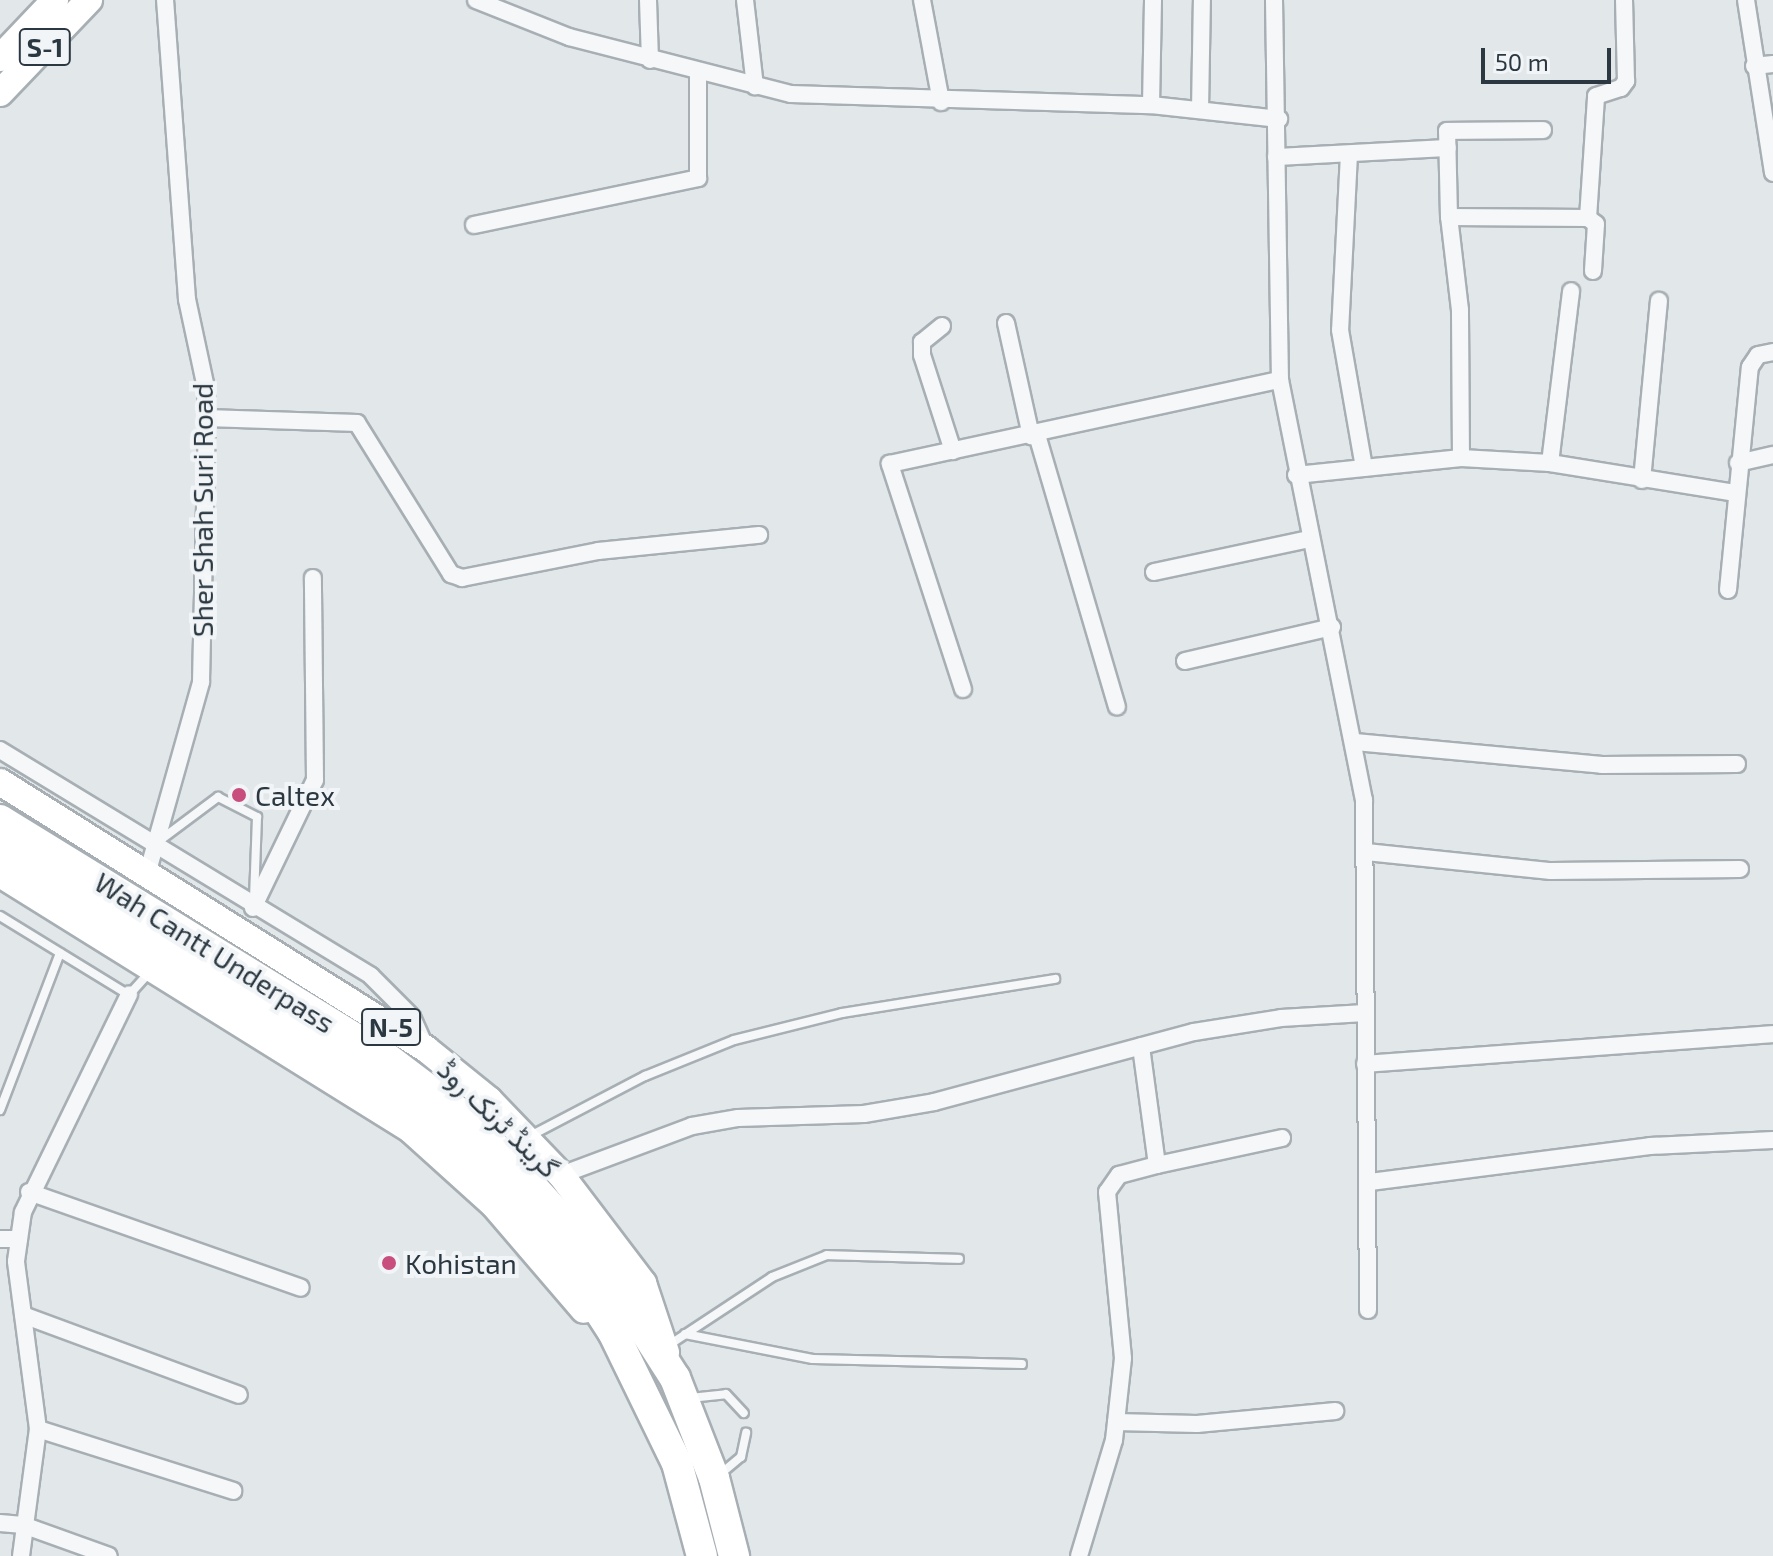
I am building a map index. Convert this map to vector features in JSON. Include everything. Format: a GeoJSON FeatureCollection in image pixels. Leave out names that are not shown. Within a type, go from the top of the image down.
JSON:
{"type":"FeatureCollection","features":[{"type":"Feature","properties":{"kind":"highway","name":"Wah Cantt Underpass"},"geometry":{"type":"LineString","coordinates":[[0,820],[384,1056],[458,1112],[570,1223],[680,1388]]}},
{"type":"Feature","properties":{"kind":"highway","name":"Wah Cantt Underpass"},"geometry":{"type":"LineString","coordinates":[[0,846],[318,1041],[449,1136],[569,1264],[644,1391]]}},
{"type":"Feature","properties":{"kind":"highway","name":"گرینڈ ٹرنک روڈ"},"geometry":{"type":"LineString","coordinates":[[680,1388],[714,1478],[734,1556]]}},
{"type":"Feature","properties":{"kind":"highway"},"geometry":{"type":"LineString","coordinates":[[644,1391],[677,1463],[702,1556]]}},
{"type":"Feature","properties":{"kind":"main road","name":"S-1"},"geometry":{"type":"LineString","coordinates":[[0,58],[55,0]]}},
{"type":"Feature","properties":{"kind":"main road","name":"S-1"},"geometry":{"type":"LineString","coordinates":[[0,93],[89,0]]}},
{"type":"Feature","properties":{"kind":"main road","name":"گرینڈ ٹرنک روڈ"},"geometry":{"type":"LineString","coordinates":[[0,782],[150,859],[426,1049],[489,1100],[561,1175],[643,1283],[675,1341],[680,1388]]}},
{"type":"Feature","properties":{"kind":"main road"},"geometry":{"type":"LineString","coordinates":[[0,874],[411,1130],[458,1169],[569,1289],[644,1391]]}},
{"type":"Feature","properties":{"kind":"street","name":"Sher Shah Suri Road"},"geometry":{"type":"LineString","coordinates":[[150,859],[201,682],[207,418],[206,388],[187,299],[165,0]]}},
{"type":"Feature","properties":{"kind":"street"},"geometry":{"type":"LineString","coordinates":[[476,0],[569,37],[698,74],[791,94],[941,102],[1151,105],[1279,119]]}},
{"type":"Feature","properties":{"kind":"street"},"geometry":{"type":"LineString","coordinates":[[648,0],[650,60]]}},
{"type":"Feature","properties":{"kind":"street"},"geometry":{"type":"LineString","coordinates":[[745,0],[755,86]]}},
{"type":"Feature","properties":{"kind":"street"},"geometry":{"type":"LineString","coordinates":[[922,0],[941,102]]}},
{"type":"Feature","properties":{"kind":"street"},"geometry":{"type":"LineString","coordinates":[[1151,105],[1153,0]]}},
{"type":"Feature","properties":{"kind":"street"},"geometry":{"type":"LineString","coordinates":[[1200,110],[1202,0]]}},
{"type":"Feature","properties":{"kind":"street"},"geometry":{"type":"LineString","coordinates":[[1274,0],[1279,119],[1276,157],[1280,380],[1309,539],[1332,627],[1355,742],[1366,852],[1365,1064],[1370,1182],[1368,1310]]}},
{"type":"Feature","properties":{"kind":"street"},"geometry":{"type":"LineString","coordinates":[[1588,218],[1596,96],[1621,88],[1626,81],[1624,0]]}},
{"type":"Feature","properties":{"kind":"street"},"geometry":{"type":"LineString","coordinates":[[1746,0],[1773,173]]}},
{"type":"Feature","properties":{"kind":"street"},"geometry":{"type":"LineString","coordinates":[[1754,66],[1773,64]]}},
{"type":"Feature","properties":{"kind":"street"},"geometry":{"type":"LineString","coordinates":[[474,225],[698,178],[698,74]]}},
{"type":"Feature","properties":{"kind":"street"},"geometry":{"type":"LineString","coordinates":[[1461,458],[1460,310],[1449,217],[1447,131],[1543,130]]}},
{"type":"Feature","properties":{"kind":"street"},"geometry":{"type":"LineString","coordinates":[[1276,157],[1448,148]]}},
{"type":"Feature","properties":{"kind":"street"},"geometry":{"type":"LineString","coordinates":[[1349,154],[1340,330],[1364,468]]}},
{"type":"Feature","properties":{"kind":"street"},"geometry":{"type":"LineString","coordinates":[[1449,217],[1588,218],[1596,224],[1593,271]]}},
{"type":"Feature","properties":{"kind":"street"},"geometry":{"type":"LineString","coordinates":[[1550,463],[1571,291]]}},
{"type":"Feature","properties":{"kind":"street"},"geometry":{"type":"LineString","coordinates":[[1642,480],[1659,301]]}},
{"type":"Feature","properties":{"kind":"street"},"geometry":{"type":"LineString","coordinates":[[1006,323],[1034,435],[1117,706]]}},
{"type":"Feature","properties":{"kind":"street"},"geometry":{"type":"LineString","coordinates":[[942,326],[922,342],[922,355],[953,451]]}},
{"type":"Feature","properties":{"kind":"street"},"geometry":{"type":"LineString","coordinates":[[1728,590],[1735,493],[1750,367],[1758,355],[1773,352]]}},
{"type":"Feature","properties":{"kind":"street"},"geometry":{"type":"LineString","coordinates":[[963,689],[890,464],[1280,380]]}},
{"type":"Feature","properties":{"kind":"street"},"geometry":{"type":"LineString","coordinates":[[207,418],[357,423],[451,574],[462,578],[598,551],[759,535]]}},
{"type":"Feature","properties":{"kind":"street"},"geometry":{"type":"LineString","coordinates":[[1738,463],[1773,455]]}},
{"type":"Feature","properties":{"kind":"street"},"geometry":{"type":"LineString","coordinates":[[1296,475],[1461,458],[1550,463],[1735,493]]}},
{"type":"Feature","properties":{"kind":"street"},"geometry":{"type":"LineString","coordinates":[[1154,572],[1309,539]]}},
{"type":"Feature","properties":{"kind":"street"},"geometry":{"type":"LineString","coordinates":[[253,908],[315,780],[313,578]]}},
{"type":"Feature","properties":{"kind":"street"},"geometry":{"type":"LineString","coordinates":[[1185,661],[1332,627]]}},
{"type":"Feature","properties":{"kind":"street"},"geometry":{"type":"LineString","coordinates":[[1355,742],[1602,765],[1737,764]]}},
{"type":"Feature","properties":{"kind":"street"},"geometry":{"type":"LineString","coordinates":[[0,750],[109,814],[150,859],[253,908],[371,976],[412,1017],[426,1049]]}},
{"type":"Feature","properties":{"kind":"street"},"geometry":{"type":"LineString","coordinates":[[1366,852],[1551,871],[1740,869]]}},
{"type":"Feature","properties":{"kind":"street"},"geometry":{"type":"LineString","coordinates":[[21,1556],[38,1429],[16,1261],[19,1239],[29,1192],[129,995]]}},
{"type":"Feature","properties":{"kind":"street"},"geometry":{"type":"LineString","coordinates":[[561,1175],[692,1126],[738,1118],[864,1114],[934,1102],[1141,1046],[1281,1018],[1365,1013]]}},
{"type":"Feature","properties":{"kind":"street"},"geometry":{"type":"LineString","coordinates":[[1365,1064],[1773,1034]]}},
{"type":"Feature","properties":{"kind":"street"},"geometry":{"type":"LineString","coordinates":[[1141,1046],[1157,1165]]}},
{"type":"Feature","properties":{"kind":"street"},"geometry":{"type":"LineString","coordinates":[[1079,1556],[1104,1485],[1116,1422],[1123,1358],[1107,1192],[1119,1175],[1282,1138]]}},
{"type":"Feature","properties":{"kind":"street"},"geometry":{"type":"LineString","coordinates":[[1370,1182],[1650,1146],[1773,1140]]}},
{"type":"Feature","properties":{"kind":"street"},"geometry":{"type":"LineString","coordinates":[[29,1192],[301,1288]]}},
{"type":"Feature","properties":{"kind":"street"},"geometry":{"type":"LineString","coordinates":[[0,1239],[19,1239]]}},
{"type":"Feature","properties":{"kind":"street"},"geometry":{"type":"LineString","coordinates":[[23,1315],[239,1395]]}},
{"type":"Feature","properties":{"kind":"street"},"geometry":{"type":"LineString","coordinates":[[1116,1422],[1197,1424],[1335,1411]]}},
{"type":"Feature","properties":{"kind":"street"},"geometry":{"type":"LineString","coordinates":[[38,1429],[233,1491]]}},
{"type":"Feature","properties":{"kind":"street"},"geometry":{"type":"LineString","coordinates":[[0,1523],[23,1525],[109,1556]]}},
{"type":"Feature","properties":{"kind":"lane"},"geometry":{"type":"LineString","coordinates":[[150,859],[218,797],[257,817],[253,908]]}},
{"type":"Feature","properties":{"kind":"lane"},"geometry":{"type":"LineString","coordinates":[[0,916],[129,995],[153,969]]}},
{"type":"Feature","properties":{"kind":"lane"},"geometry":{"type":"LineString","coordinates":[[0,1110],[60,953]]}},
{"type":"Feature","properties":{"kind":"lane"},"geometry":{"type":"LineString","coordinates":[[526,1138],[645,1076],[734,1040],[842,1013],[1055,979]]}},
{"type":"Feature","properties":{"kind":"lane"},"geometry":{"type":"LineString","coordinates":[[675,1341],[772,1277],[827,1255],[959,1259]]}},
{"type":"Feature","properties":{"kind":"lane"},"geometry":{"type":"LineString","coordinates":[[675,1341],[813,1359],[1022,1364]]}},
{"type":"Feature","properties":{"kind":"lane"},"geometry":{"type":"LineString","coordinates":[[680,1388],[726,1394],[744,1413]]}},
{"type":"Feature","properties":{"kind":"lane"},"geometry":{"type":"LineString","coordinates":[[714,1478],[741,1457],[746,1433]]}},
{"type":"Feature","properties":{"kind":"place","name":"Caltex"},"geometry":{"type":"Point","coordinates":[239,795]}},
{"type":"Feature","properties":{"kind":"place","name":"Kohistan"},"geometry":{"type":"Point","coordinates":[389,1263]}}]}
